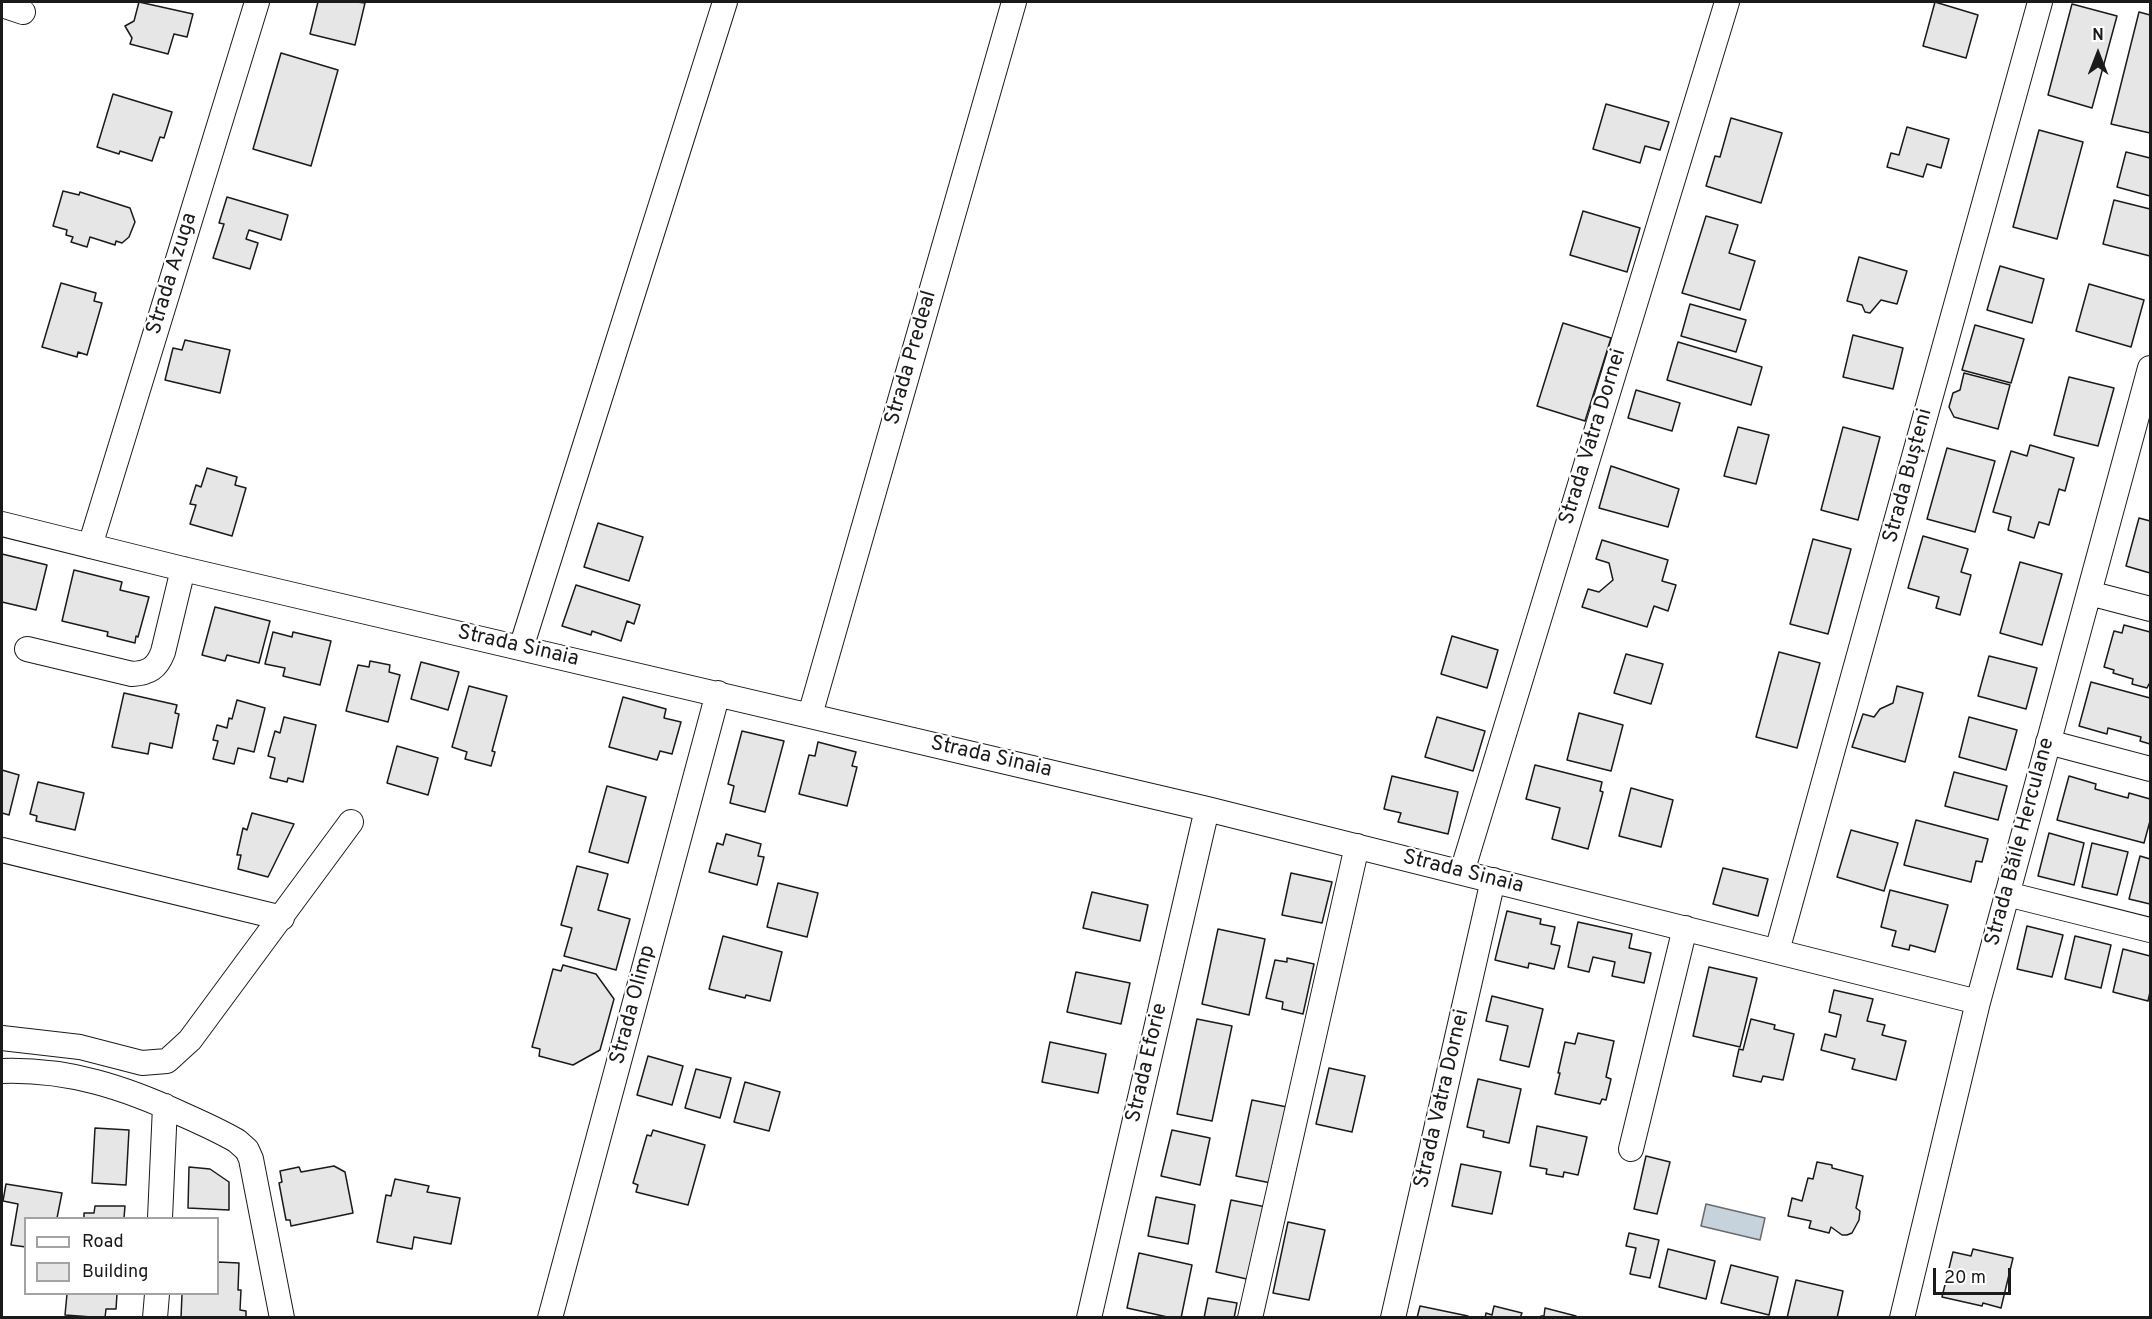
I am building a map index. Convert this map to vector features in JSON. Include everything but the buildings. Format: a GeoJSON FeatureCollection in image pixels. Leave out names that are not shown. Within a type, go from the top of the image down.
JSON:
{"type":"FeatureCollection","features":[{"type":"Feature","properties":{"kind":"street","name":"Strada Azuga"},"geometry":{"type":"LineString","coordinates":[[90,546],[257,2]]}},
{"type":"Feature","properties":{"kind":"street"},"geometry":{"type":"LineString","coordinates":[[521,648],[725,2]]}},
{"type":"Feature","properties":{"kind":"street","name":"Strada Predeal"},"geometry":{"type":"LineString","coordinates":[[810,715],[1014,2]]}},
{"type":"Feature","properties":{"kind":"street","name":"Strada Vatra Dornei"},"geometry":{"type":"LineString","coordinates":[[1462,872],[1727,2]]}},
{"type":"Feature","properties":{"kind":"street","name":"Strada Bușteni"},"geometry":{"type":"LineString","coordinates":[[1777,951],[2040,2]]}},
{"type":"Feature","properties":{"kind":"street","name":"Strada Băile Herculane"},"geometry":{"type":"LineString","coordinates":[[1902,1317],[1978,1002],[2151,368]]}},
{"type":"Feature","properties":{"kind":"street","name":"Strada Sinaia"},"geometry":{"type":"LineString","coordinates":[[2,524],[183,569],[1207,809],[1978,1002]]}},
{"type":"Feature","properties":{"kind":"street"},"geometry":{"type":"LineString","coordinates":[[27,649],[132,674],[144,674],[154,669],[164,652],[183,569]]}},
{"type":"Feature","properties":{"kind":"street"},"geometry":{"type":"LineString","coordinates":[[2089,593],[2151,609]]}},
{"type":"Feature","properties":{"kind":"street","name":"Strada Olimp"},"geometry":{"type":"LineString","coordinates":[[550,1317],[718,693]]}},
{"type":"Feature","properties":{"kind":"street"},"geometry":{"type":"LineString","coordinates":[[2048,742],[2151,769]]}},
{"type":"Feature","properties":{"kind":"street","name":"Strada Eforie"},"geometry":{"type":"LineString","coordinates":[[1089,1317],[1207,809]]}},
{"type":"Feature","properties":{"kind":"street"},"geometry":{"type":"LineString","coordinates":[[2,1038],[80,1047],[142,1064],[166,1061],[190,1040],[351,822]]}},
{"type":"Feature","properties":{"kind":"street"},"geometry":{"type":"LineString","coordinates":[[1251,1317],[1357,846]]}},
{"type":"Feature","properties":{"kind":"street"},"geometry":{"type":"LineString","coordinates":[[2,850],[282,918]]}},
{"type":"Feature","properties":{"kind":"street","name":"Strada Vatra Dornei"},"geometry":{"type":"LineString","coordinates":[[1393,1317],[1493,880]]}},
{"type":"Feature","properties":{"kind":"street"},"geometry":{"type":"LineString","coordinates":[[2007,894],[2151,930]]}},
{"type":"Feature","properties":{"kind":"street"},"geometry":{"type":"LineString","coordinates":[[1631,1149],[1684,928]]}},
{"type":"Feature","properties":{"kind":"street"},"geometry":{"type":"LineString","coordinates":[[2,1071],[36,1071],[71,1075],[140,1095],[227,1135],[247,1149],[282,1317]]}},
{"type":"Feature","properties":{"kind":"street"},"geometry":{"type":"LineString","coordinates":[[160,1217],[165,1106]]}},
{"type":"Feature","properties":{"kind":"street"},"geometry":{"type":"LineString","coordinates":[[156,1317],[157,1295]]}},
{"type":"Feature","properties":{"kind":"shaded area"},"geometry":{"type":"Polygon","coordinates":[[[1706,1204],[1765,1218],[1760,1240],[1701,1226],[1706,1204]]]}}]}
